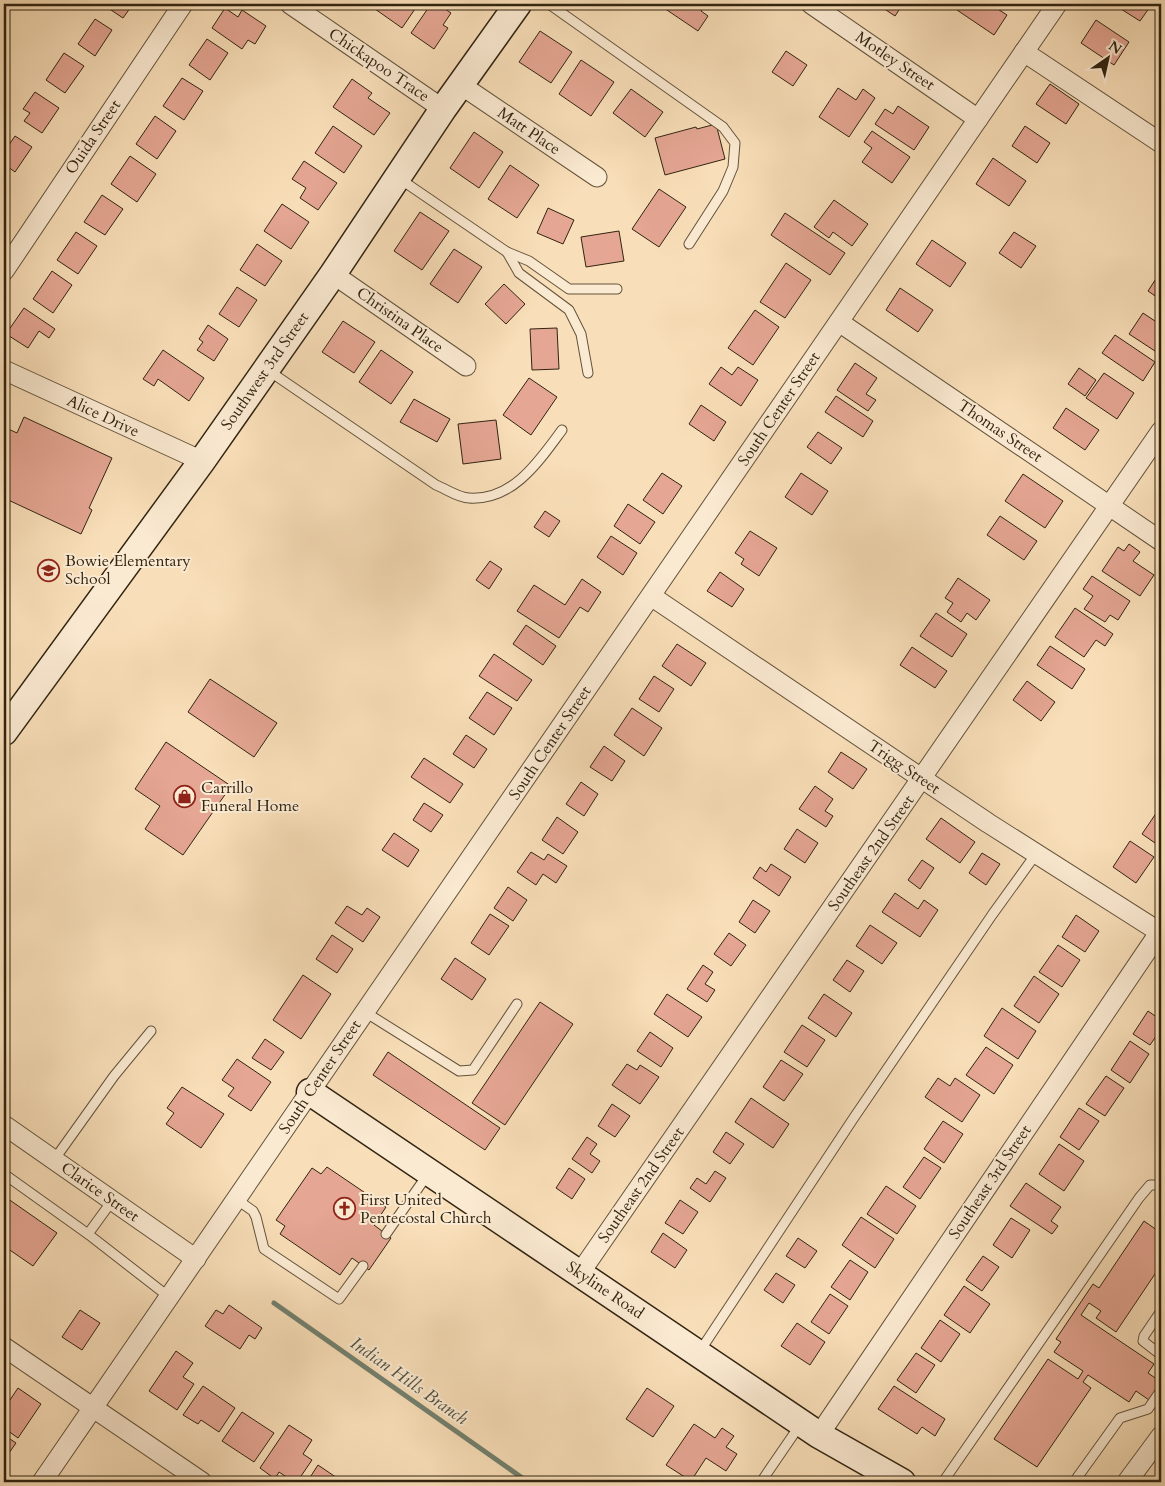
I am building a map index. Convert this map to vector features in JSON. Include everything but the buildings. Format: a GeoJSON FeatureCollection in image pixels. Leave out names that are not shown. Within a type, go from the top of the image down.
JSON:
{"type":"FeatureCollection","features":[{"type":"Feature","properties":{"kind":"street","name":"Ouida Street"},"geometry":{"type":"LineString","coordinates":[[4,271],[183,4]]}},
{"type":"Feature","properties":{"kind":"street","name":"Chickapoo Trace"},"geometry":{"type":"LineString","coordinates":[[290,4],[444,109]]}},
{"type":"Feature","properties":{"kind":"street","name":"Southwest 3rd Street"},"geometry":{"type":"LineString","coordinates":[[4,732],[202,462],[518,4]]}},
{"type":"Feature","properties":{"kind":"street","name":"Motley Street"},"geometry":{"type":"LineString","coordinates":[[811,4],[978,119]]}},
{"type":"Feature","properties":{"kind":"street","name":"South Center Street"},"geometry":{"type":"LineString","coordinates":[[42,1482],[1057,4]]}},
{"type":"Feature","properties":{"kind":"street"},"geometry":{"type":"LineString","coordinates":[[1024,52],[1161,143]]}},
{"type":"Feature","properties":{"kind":"street","name":"Matt Place"},"geometry":{"type":"LineString","coordinates":[[461,85],[597,177]]}},
{"type":"Feature","properties":{"kind":"street","name":"Christina Place"},"geometry":{"type":"LineString","coordinates":[[333,274],[466,366]]}},
{"type":"Feature","properties":{"kind":"street","name":"Thomas Street"},"geometry":{"type":"LineString","coordinates":[[839,322],[1161,541]]}},
{"type":"Feature","properties":{"kind":"street","name":"Alice Drive"},"geometry":{"type":"LineString","coordinates":[[4,370],[202,462]]}},
{"type":"Feature","properties":{"kind":"street","name":"Southeast 2nd Street"},"geometry":{"type":"LineString","coordinates":[[580,1273],[1161,431]]}},
{"type":"Feature","properties":{"kind":"street","name":"Trigg Street"},"geometry":{"type":"LineString","coordinates":[[651,596],[922,779],[1036,854],[1161,932]]}},
{"type":"Feature","properties":{"kind":"street","name":"Southeast 3rd Street"},"geometry":{"type":"LineString","coordinates":[[810,1429],[1161,932]]}},
{"type":"Feature","properties":{"kind":"street","name":"Skyline Road"},"geometry":{"type":"LineString","coordinates":[[310,1092],[810,1429],[902,1482]]}},
{"type":"Feature","properties":{"kind":"street","name":"Clarice Street"},"geometry":{"type":"LineString","coordinates":[[4,1125],[196,1259]]}},
{"type":"Feature","properties":{"kind":"street"},"geometry":{"type":"LineString","coordinates":[[4,1347],[202,1482]]}},
{"type":"Feature","properties":{"kind":"street"},"geometry":{"type":"LineString","coordinates":[[1127,1482],[1161,1436]]}},
{"type":"Feature","properties":{"kind":"lane"},"geometry":{"type":"LineString","coordinates":[[549,4],[723,126],[735,143],[733,167],[723,191],[689,244]]}},
{"type":"Feature","properties":{"kind":"lane"},"geometry":{"type":"LineString","coordinates":[[398,177],[507,252],[530,261],[569,289],[617,289]]}},
{"type":"Feature","properties":{"kind":"lane"},"geometry":{"type":"LineString","coordinates":[[507,252],[519,273],[569,310],[581,334],[588,373]]}},
{"type":"Feature","properties":{"kind":"lane"},"geometry":{"type":"LineString","coordinates":[[266,369],[436,485],[467,499],[489,497],[511,487],[535,466],[562,430]]}},
{"type":"Feature","properties":{"kind":"lane"},"geometry":{"type":"LineString","coordinates":[[698,1353],[958,965],[1036,854]]}},
{"type":"Feature","properties":{"kind":"lane"},"geometry":{"type":"LineString","coordinates":[[365,1012],[460,1072],[472,1070],[517,1004]]}},
{"type":"Feature","properties":{"kind":"lane"},"geometry":{"type":"LineString","coordinates":[[54,1160],[114,1076],[151,1031]]}},
{"type":"Feature","properties":{"kind":"lane"},"geometry":{"type":"LineString","coordinates":[[386,1234],[429,1172]]}},
{"type":"Feature","properties":{"kind":"lane"},"geometry":{"type":"LineString","coordinates":[[4,1174],[88,1234],[169,1297]]}},
{"type":"Feature","properties":{"kind":"lane"},"geometry":{"type":"LineString","coordinates":[[943,1482],[1139,1198],[1150,1185],[1161,1185]]}},
{"type":"Feature","properties":{"kind":"lane"},"geometry":{"type":"LineString","coordinates":[[236,1199],[253,1211],[264,1249],[340,1299],[363,1266]]}},
{"type":"Feature","properties":{"kind":"lane"},"geometry":{"type":"LineString","coordinates":[[88,1234],[112,1201]]}},
{"type":"Feature","properties":{"kind":"lane"},"geometry":{"type":"LineString","coordinates":[[1161,1311],[1144,1336],[1143,1341],[1161,1355]]}},
{"type":"Feature","properties":{"kind":"lane"},"geometry":{"type":"LineString","coordinates":[[1074,1482],[1120,1418],[1148,1409],[1161,1390]]}},
{"type":"Feature","properties":{"kind":"lane"},"geometry":{"type":"LineString","coordinates":[[761,1482],[810,1429]]}},
{"type":"Feature","properties":{"kind":"waterway","name":"Indian Hills Branch"},"geometry":{"type":"LineString","coordinates":[[274,1303],[528,1482]]}},
{"type":"Feature","properties":{"kind":"place","name":"Bowie Elementary School"},"geometry":{"type":"Point","coordinates":[49,570]}},
{"type":"Feature","properties":{"kind":"place","name":"Carrillo Funeral Home"},"geometry":{"type":"Point","coordinates":[185,797]}},
{"type":"Feature","properties":{"kind":"place","name":"First United Pentecostal Church"},"geometry":{"type":"Point","coordinates":[344,1209]}}]}
